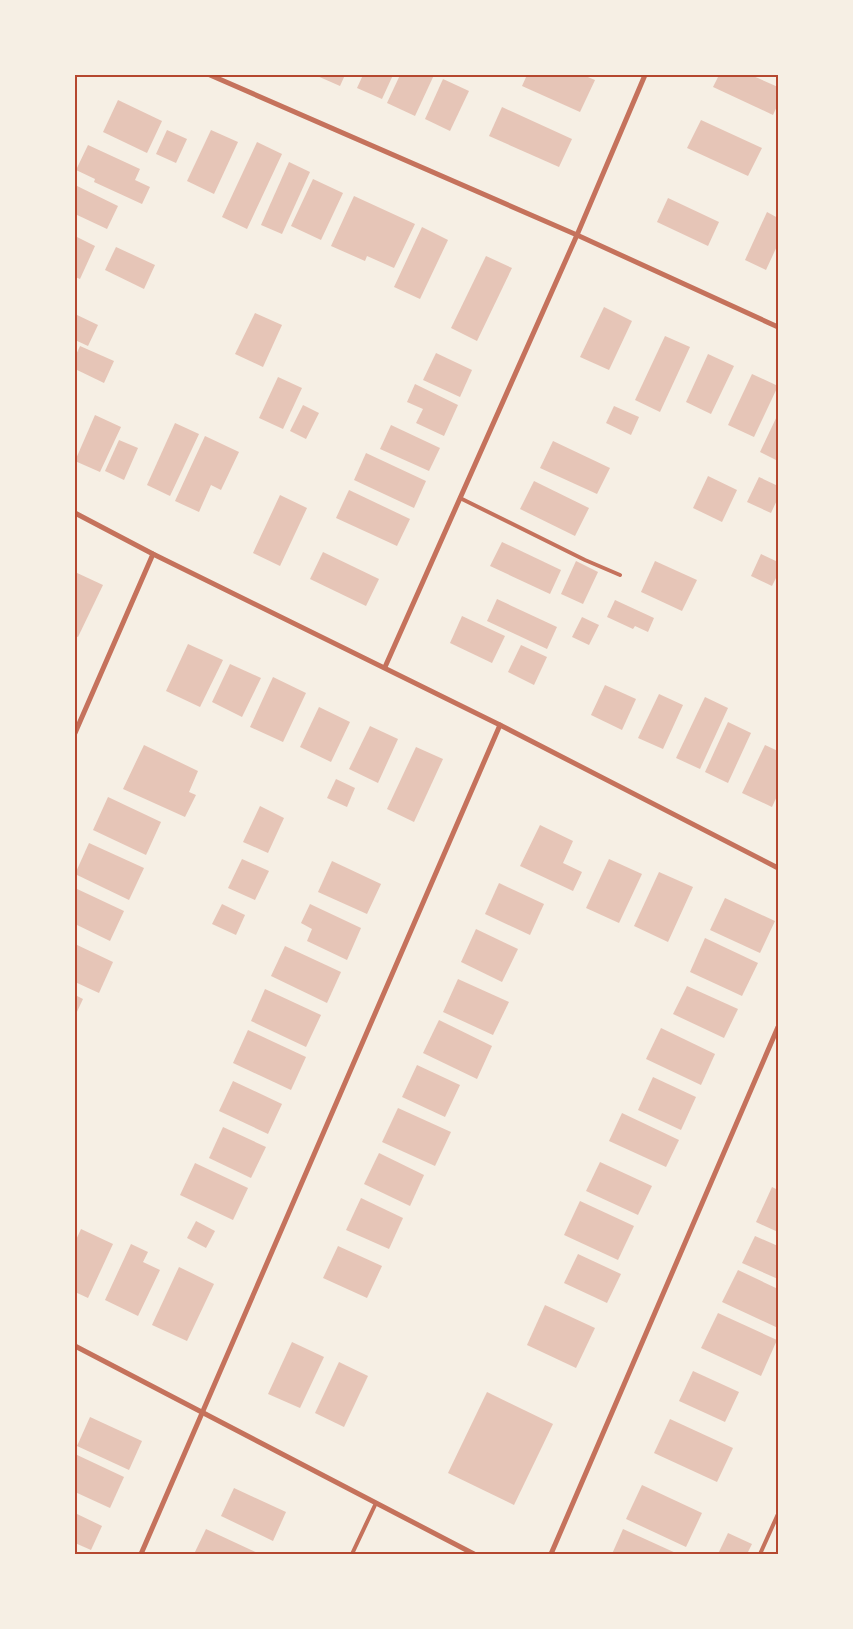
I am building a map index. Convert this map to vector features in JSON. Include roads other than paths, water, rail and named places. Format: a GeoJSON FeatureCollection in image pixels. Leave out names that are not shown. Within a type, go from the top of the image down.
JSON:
{"type":"FeatureCollection","features":[{"type":"Feature","properties":{"kind":"street"},"geometry":{"type":"LineString","coordinates":[[210,75],[577,235],[778,327]]}},
{"type":"Feature","properties":{"kind":"street"},"geometry":{"type":"LineString","coordinates":[[385,667],[577,235],[645,75]]}},
{"type":"Feature","properties":{"kind":"street"},"geometry":{"type":"LineString","coordinates":[[75,513],[153,554],[500,725],[778,868]]}},
{"type":"Feature","properties":{"kind":"street"},"geometry":{"type":"LineString","coordinates":[[75,733],[153,554]]}},
{"type":"Feature","properties":{"kind":"street"},"geometry":{"type":"LineString","coordinates":[[141,1554],[500,725]]}},
{"type":"Feature","properties":{"kind":"street"},"geometry":{"type":"LineString","coordinates":[[551,1554],[778,1027]]}},
{"type":"Feature","properties":{"kind":"street"},"geometry":{"type":"LineString","coordinates":[[75,1346],[474,1554]]}},
{"type":"Feature","properties":{"kind":"lane"},"geometry":{"type":"LineString","coordinates":[[460,498],[585,560],[620,574]]}},
{"type":"Feature","properties":{"kind":"lane"},"geometry":{"type":"LineString","coordinates":[[352,1554],[376,1503]]}},
{"type":"Feature","properties":{"kind":"lane"},"geometry":{"type":"LineString","coordinates":[[760,1554],[778,1514]]}}]}
